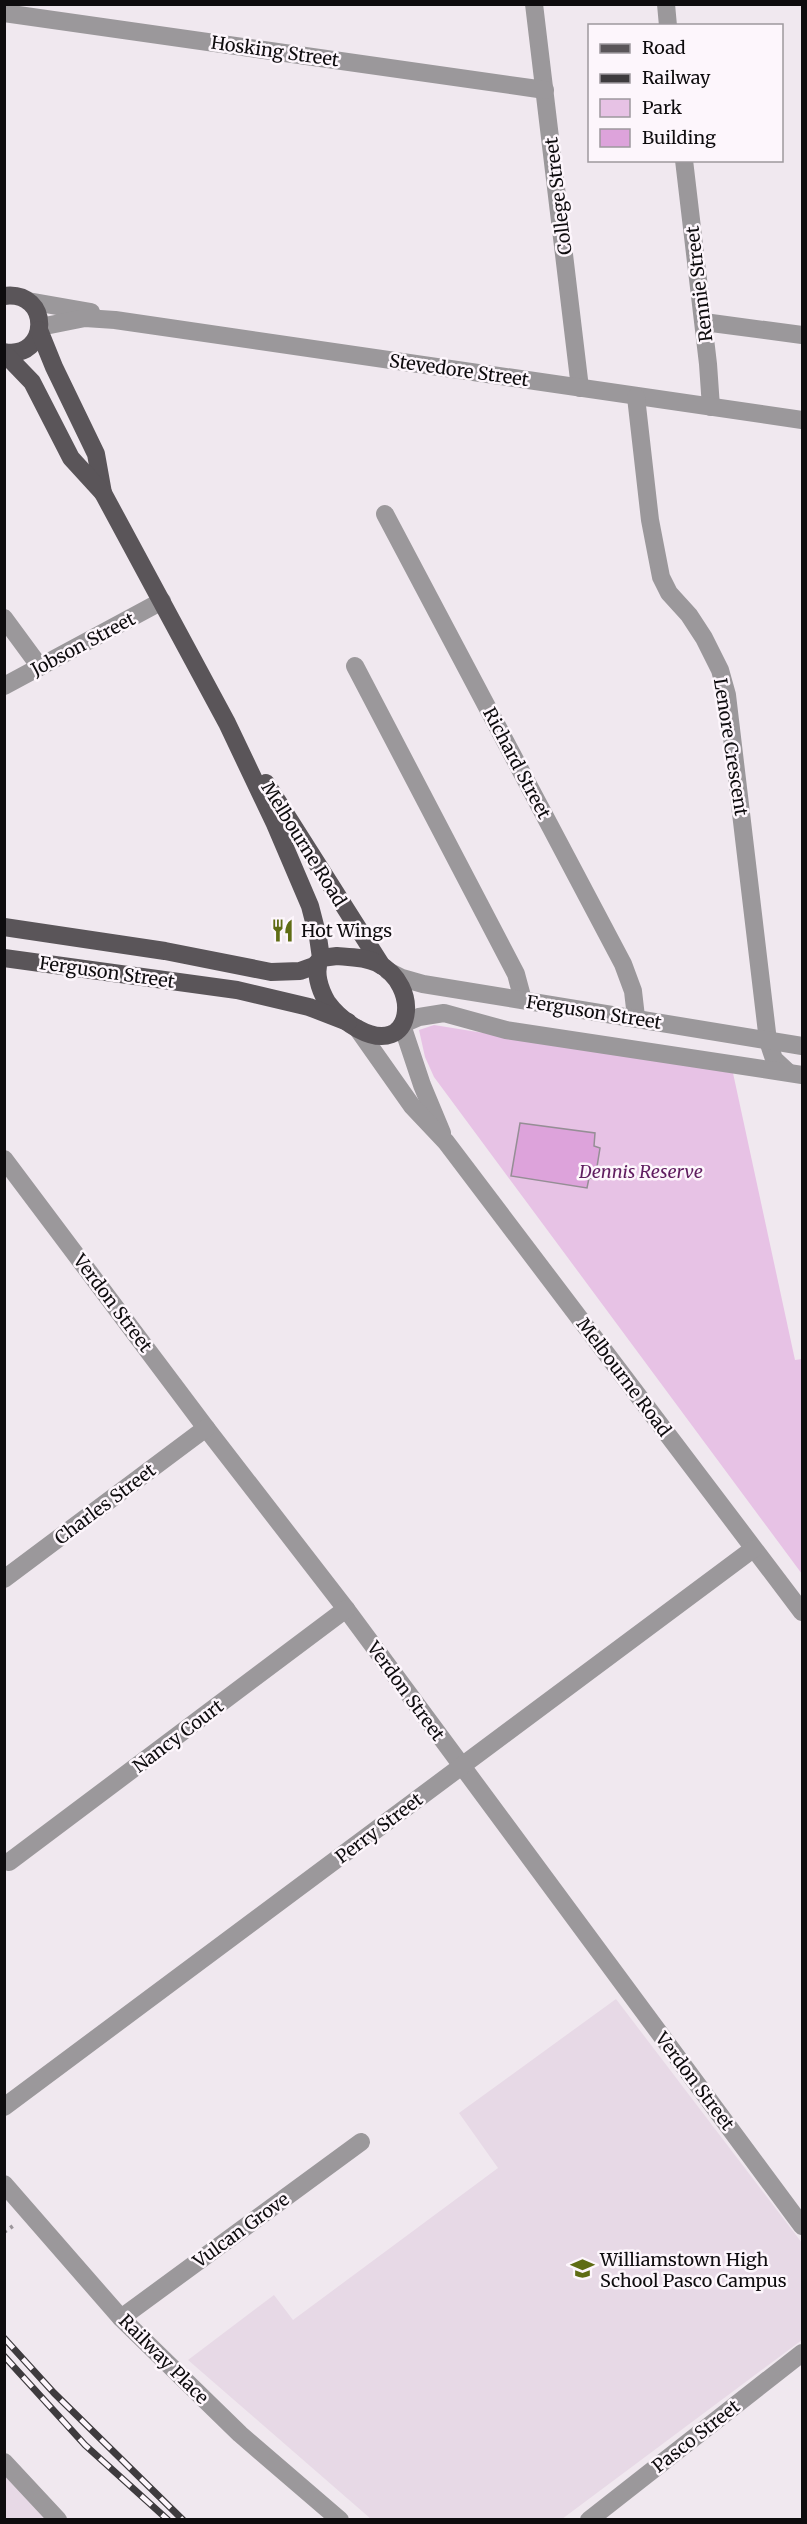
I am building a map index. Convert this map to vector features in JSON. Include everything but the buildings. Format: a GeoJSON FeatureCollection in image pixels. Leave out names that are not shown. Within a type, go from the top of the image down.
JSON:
{"type":"FeatureCollection","features":[{"type":"Feature","properties":{"kind":"main road"},"geometry":{"type":"LineString","coordinates":[[4,281],[26,300]]}},
{"type":"Feature","properties":{"kind":"main road"},"geometry":{"type":"LineString","coordinates":[[4,296],[26,300]]}},
{"type":"Feature","properties":{"kind":"main road","name":"Melbourne Road"},"geometry":{"type":"LineString","coordinates":[[26,300],[37,313],[39,328],[54,368],[96,454],[103,493]]}},
{"type":"Feature","properties":{"kind":"main road"},"geometry":{"type":"LineString","coordinates":[[4,352],[14,353],[24,350],[35,339],[39,328]]}},
{"type":"Feature","properties":{"kind":"main road","name":"Melbourne Road"},"geometry":{"type":"LineString","coordinates":[[4,352],[32,382],[71,458],[103,493],[227,723],[275,824],[310,906],[318,937],[320,960]]}},
{"type":"Feature","properties":{"kind":"main road","name":"Melbourne Road"},"geometry":{"type":"LineString","coordinates":[[227,723],[385,968]]}},
{"type":"Feature","properties":{"kind":"main road","name":"Ferguson Street"},"geometry":{"type":"LineString","coordinates":[[4,927],[165,951],[271,972],[300,971],[314,966],[320,960]]}},
{"type":"Feature","properties":{"kind":"main road"},"geometry":{"type":"LineString","coordinates":[[337,956],[367,959],[385,968],[398,980],[405,995],[406,1010],[403,1024],[396,1033],[384,1037],[370,1035],[352,1025],[329,1005],[317,974],[320,960],[337,956]]}},
{"type":"Feature","properties":{"kind":"main road","name":"Ferguson Street"},"geometry":{"type":"LineString","coordinates":[[4,958],[237,990],[309,1006],[352,1025]]}},
{"type":"Feature","properties":{"kind":"street","name":"College Street"},"geometry":{"type":"LineString","coordinates":[[534,4],[580,388]]}},
{"type":"Feature","properties":{"kind":"street"},"geometry":{"type":"LineString","coordinates":[[666,4],[668,24]]}},
{"type":"Feature","properties":{"kind":"street","name":"Hosking Street"},"geometry":{"type":"LineString","coordinates":[[4,13],[545,90]]}},
{"type":"Feature","properties":{"kind":"street","name":"Rennie Street"},"geometry":{"type":"LineString","coordinates":[[684,162],[704,322],[711,407]]}},
{"type":"Feature","properties":{"kind":"street","name":"Stevedore Street"},"geometry":{"type":"LineString","coordinates":[[26,300],[87,311],[115,320]]}},
{"type":"Feature","properties":{"kind":"street","name":"Stevedore Street"},"geometry":{"type":"LineString","coordinates":[[39,328],[85,318],[115,320],[802,420]]}},
{"type":"Feature","properties":{"kind":"street"},"geometry":{"type":"LineString","coordinates":[[704,322],[802,335]]}},
{"type":"Feature","properties":{"kind":"street","name":"Lenore Crescent"},"geometry":{"type":"LineString","coordinates":[[636,397],[650,520],[661,577],[669,592],[689,615],[704,638],[720,670],[727,695],[768,1041],[774,1059],[795,1073]]}},
{"type":"Feature","properties":{"kind":"street","name":"Richard Street"},"geometry":{"type":"LineString","coordinates":[[385,514],[623,964],[633,991],[636,1017]]}},
{"type":"Feature","properties":{"kind":"street","name":"Jobson Street"},"geometry":{"type":"LineString","coordinates":[[4,686],[162,601]]}},
{"type":"Feature","properties":{"kind":"street"},"geometry":{"type":"LineString","coordinates":[[4,618],[40,667]]}},
{"type":"Feature","properties":{"kind":"street"},"geometry":{"type":"LineString","coordinates":[[356,666],[516,974],[523,1000]]}},
{"type":"Feature","properties":{"kind":"street","name":"Ferguson Street"},"geometry":{"type":"LineString","coordinates":[[385,968],[402,978],[423,984],[636,1017],[802,1046]]}},
{"type":"Feature","properties":{"kind":"street","name":"Ferguson Street"},"geometry":{"type":"LineString","coordinates":[[403,1024],[414,1018],[444,1013],[506,1030],[795,1073]]}},
{"type":"Feature","properties":{"kind":"street","name":"Melbourne Road"},"geometry":{"type":"LineString","coordinates":[[403,1024],[426,1097],[446,1142]]}},
{"type":"Feature","properties":{"kind":"street","name":"Melbourne Road"},"geometry":{"type":"LineString","coordinates":[[352,1025],[416,1111],[446,1142],[802,1612]]}},
{"type":"Feature","properties":{"kind":"street","name":"Verdon Street"},"geometry":{"type":"LineString","coordinates":[[4,1159],[206,1428],[346,1609],[802,2226]]}},
{"type":"Feature","properties":{"kind":"street","name":"Charles Street"},"geometry":{"type":"LineString","coordinates":[[4,1579],[206,1428]]}},
{"type":"Feature","properties":{"kind":"street","name":"Perry Street"},"geometry":{"type":"LineString","coordinates":[[4,2108],[753,1549]]}},
{"type":"Feature","properties":{"kind":"street","name":"Nancy Court"},"geometry":{"type":"LineString","coordinates":[[9,1862],[346,1609]]}},
{"type":"Feature","properties":{"kind":"street","name":"Vulcan Grove"},"geometry":{"type":"LineString","coordinates":[[121,2318],[361,2142]]}},
{"type":"Feature","properties":{"kind":"street","name":"Railway Place"},"geometry":{"type":"LineString","coordinates":[[4,2184],[121,2318],[240,2434],[340,2520]]}},
{"type":"Feature","properties":{"kind":"street","name":"Pasco Street"},"geometry":{"type":"LineString","coordinates":[[589,2520],[802,2353]]}},
{"type":"Feature","properties":{"kind":"street"},"geometry":{"type":"LineString","coordinates":[[4,2462],[58,2520]]}},
{"type":"Feature","properties":{"kind":"shaded area","name":"Williamstown High School Pasco Campus"},"geometry":{"type":"Polygon","coordinates":[[[616,1999],[802,2243],[802,2340],[562,2519],[371,2519],[188,2360],[274,2295],[293,2320],[498,2168],[459,2113],[616,1999]]]}},
{"type":"Feature","properties":{"kind":"shaded area"},"geometry":{"type":"Polygon","coordinates":[[[5,2463],[58,2519],[5,2519],[5,2463]]]}},
{"type":"Feature","properties":{"kind":"green space","name":"Dennis Reserve"},"geometry":{"type":"Polygon","coordinates":[[[434,1025],[733,1073],[795,1360],[802,1359],[802,1574],[434,1077],[425,1057],[419,1030],[434,1025]]]}},
{"type":"Feature","properties":{"kind":"railway"},"geometry":{"type":"LineString","coordinates":[[4,2338],[54,2393],[183,2520]]}},
{"type":"Feature","properties":{"kind":"railway"},"geometry":{"type":"LineString","coordinates":[[4,2356],[85,2445],[168,2520]]}},
{"type":"Feature","properties":{"kind":"place","name":"Hot Wings"},"geometry":{"type":"Point","coordinates":[283,930]}},
{"type":"Feature","properties":{"kind":"place","name":"Williamstown High School Pasco Campus"},"geometry":{"type":"Point","coordinates":[582,2269]}}]}
